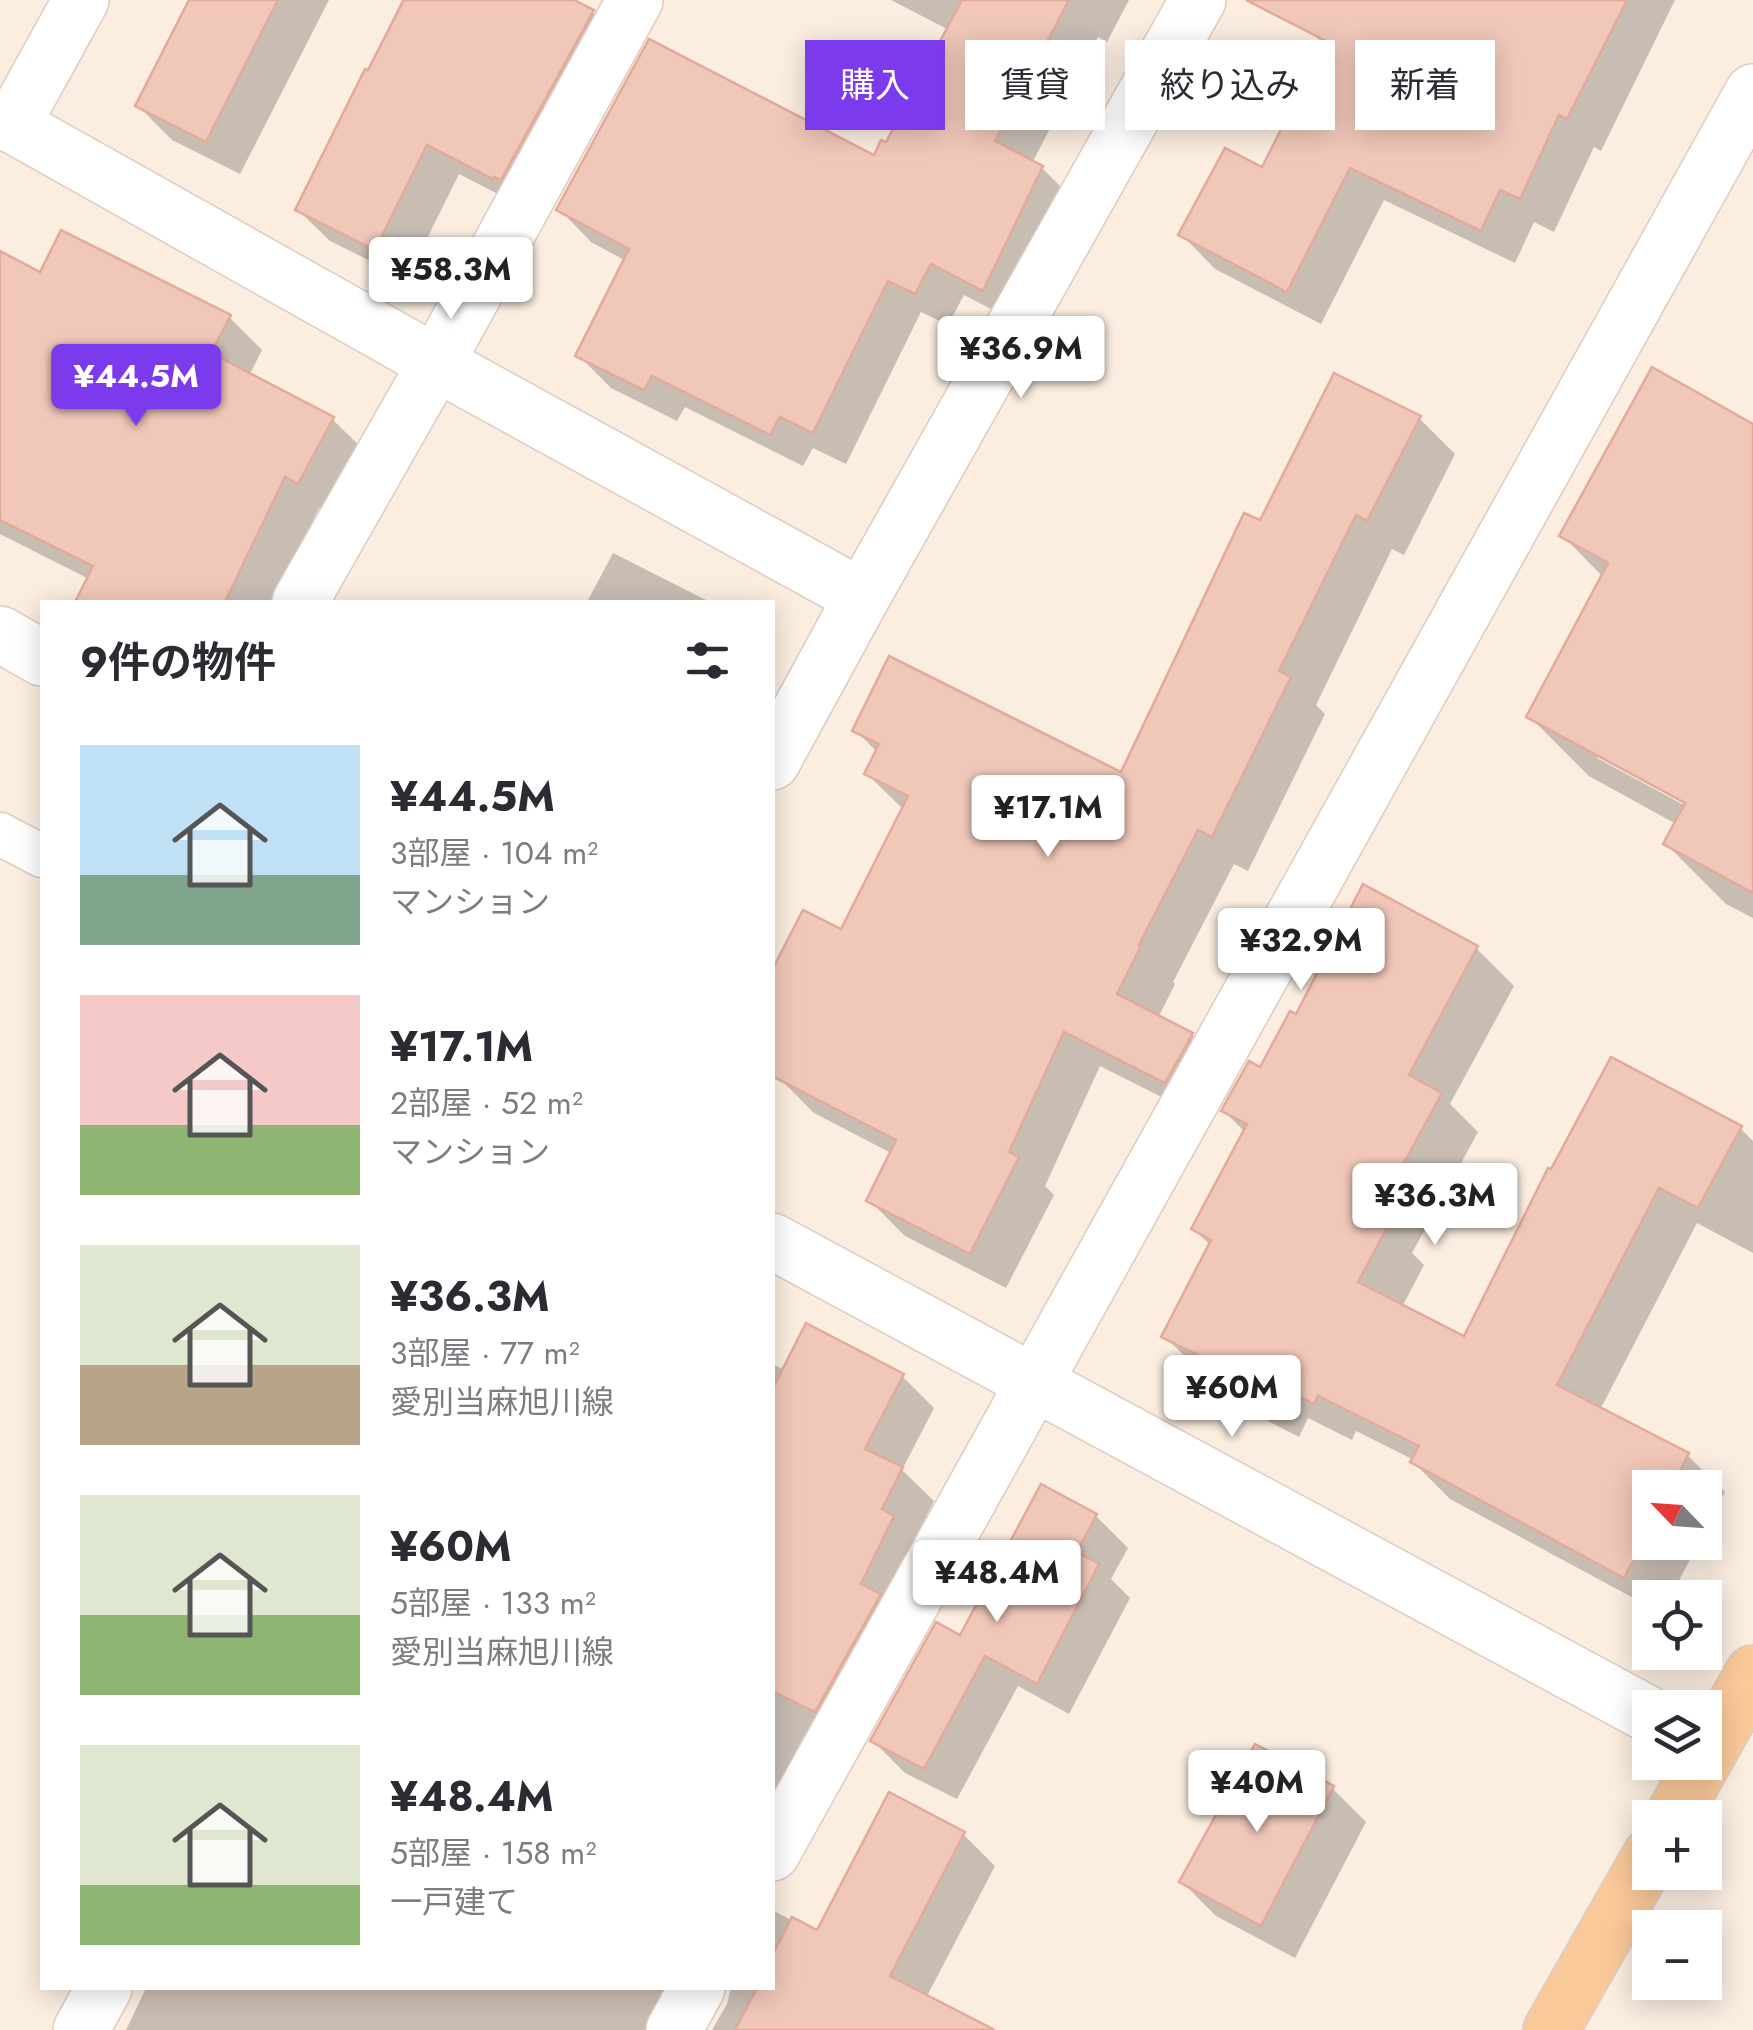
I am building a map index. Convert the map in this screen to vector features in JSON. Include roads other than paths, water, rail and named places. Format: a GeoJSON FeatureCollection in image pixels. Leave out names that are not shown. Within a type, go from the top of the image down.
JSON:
{"type":"FeatureCollection","features":[{"type":"Feature","properties":{"kind":"main road"},"geometry":{"type":"LineString","coordinates":[[1722,1726],[1753,1674]]}},
{"type":"Feature","properties":{"kind":"main road"},"geometry":{"type":"LineString","coordinates":[[1551,2030],[1632,1888]]}},
{"type":"Feature","properties":{"kind":"street"},"geometry":{"type":"LineString","coordinates":[[81,0],[6,122],[862,596]]}},
{"type":"Feature","properties":{"kind":"street"},"geometry":{"type":"LineString","coordinates":[[301,600],[635,0]]}},
{"type":"Feature","properties":{"kind":"street"},"geometry":{"type":"LineString","coordinates":[[775,756],[1198,0]]}},
{"type":"Feature","properties":{"kind":"street"},"geometry":{"type":"LineString","coordinates":[[775,1848],[1753,92]]}},
{"type":"Feature","properties":{"kind":"street"},"geometry":{"type":"LineString","coordinates":[[0,634],[40,657]]}},
{"type":"Feature","properties":{"kind":"street"},"geometry":{"type":"LineString","coordinates":[[775,1243],[1632,1705]]}},
{"type":"Feature","properties":{"kind":"street"},"geometry":{"type":"LineString","coordinates":[[81,2030],[103,1990]]}},
{"type":"Feature","properties":{"kind":"street"},"geometry":{"type":"LineString","coordinates":[[674,2030],[696,1990]]}},
{"type":"Feature","properties":{"kind":"lane"},"geometry":{"type":"LineString","coordinates":[[0,834],[40,855]]}}]}
